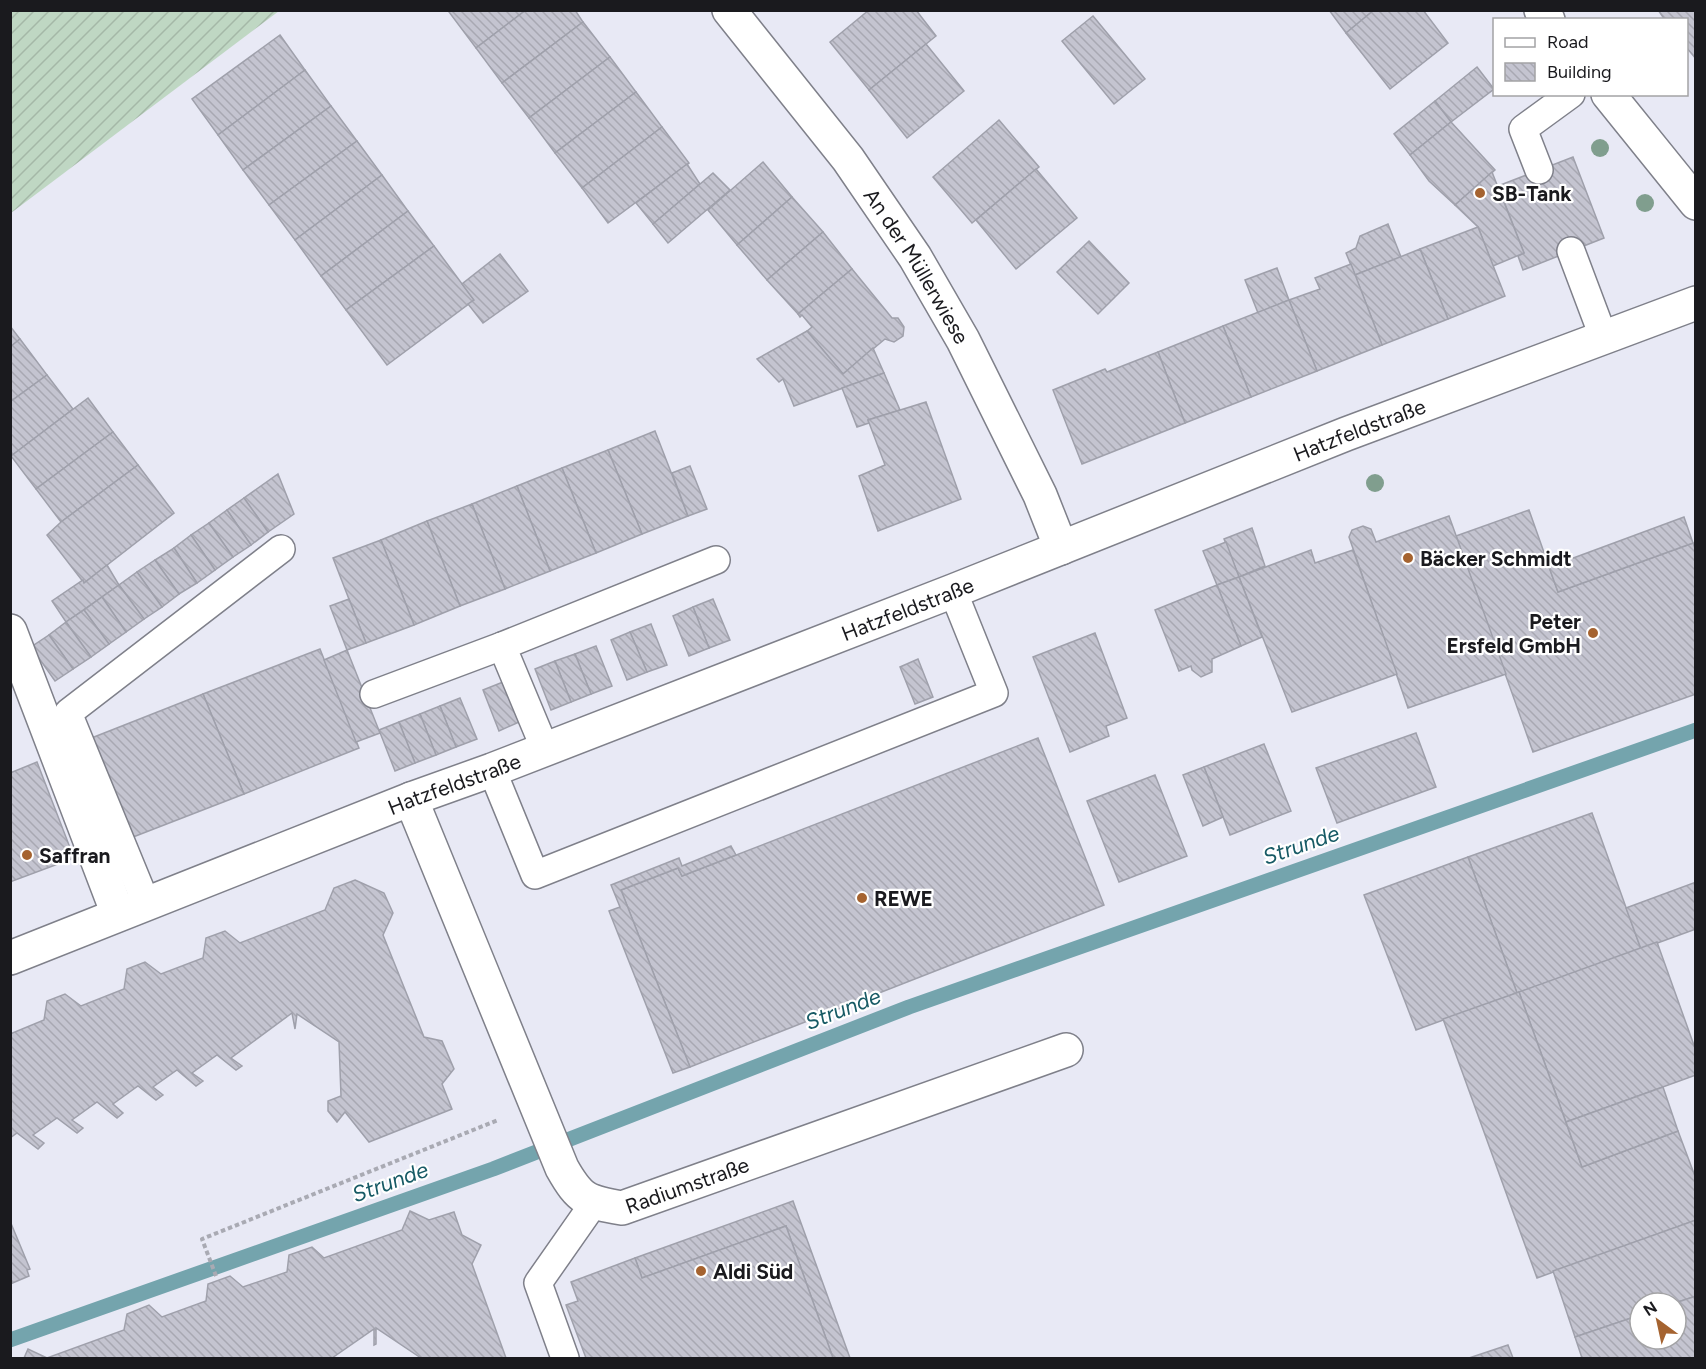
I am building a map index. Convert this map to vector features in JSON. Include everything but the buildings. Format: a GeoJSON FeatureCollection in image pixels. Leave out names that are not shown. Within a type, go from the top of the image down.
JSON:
{"type":"FeatureCollection","features":[{"type":"Feature","properties":{"kind":"street","name":"An der Müllerwiese"},"geometry":{"type":"LineString","coordinates":[[729,10],[848,159],[915,257],[963,340],[1040,495],[1061,548]]}},
{"type":"Feature","properties":{"kind":"street"},"geometry":{"type":"LineString","coordinates":[[1610,96],[1695,203]]}},
{"type":"Feature","properties":{"kind":"street","name":"Hatzfeldstraße"},"geometry":{"type":"LineString","coordinates":[[10,958],[411,799],[492,770],[953,591],[1346,434],[1695,303]]}},
{"type":"Feature","properties":{"kind":"street"},"geometry":{"type":"LineString","coordinates":[[10,631],[132,908]]}},
{"type":"Feature","properties":{"kind":"street","name":"Radiumstraße"},"geometry":{"type":"LineString","coordinates":[[411,799],[562,1168],[574,1189],[594,1203],[622,1208],[1066,1050]]}},
{"type":"Feature","properties":{"kind":"lane"},"geometry":{"type":"LineString","coordinates":[[1539,170],[1523,129],[1568,96]]}},
{"type":"Feature","properties":{"kind":"lane"},"geometry":{"type":"LineString","coordinates":[[1571,251],[1603,336]]}},
{"type":"Feature","properties":{"kind":"lane"},"geometry":{"type":"LineString","coordinates":[[132,908],[68,713],[281,549]]}},
{"type":"Feature","properties":{"kind":"lane"},"geometry":{"type":"LineString","coordinates":[[374,694],[502,646],[716,560]]}},
{"type":"Feature","properties":{"kind":"lane"},"geometry":{"type":"LineString","coordinates":[[492,770],[535,875],[994,693],[953,591]]}},
{"type":"Feature","properties":{"kind":"lane"},"geometry":{"type":"LineString","coordinates":[[502,646],[545,749]]}},
{"type":"Feature","properties":{"kind":"lane"},"geometry":{"type":"LineString","coordinates":[[566,1359],[538,1283],[594,1203]]}},
{"type":"Feature","properties":{"kind":"path"},"geometry":{"type":"LineString","coordinates":[[216,1276],[202,1239],[541,1118]]}},
{"type":"Feature","properties":{"kind":"green space"},"geometry":{"type":"Polygon","coordinates":[[[11,10],[279,10],[279,11],[11,213],[11,10]]]}},
{"type":"Feature","properties":{"kind":"waterway","name":"Strunde"},"geometry":{"type":"LineString","coordinates":[[10,1340],[493,1169],[909,1007],[1696,730]]}},
{"type":"Feature","properties":{"kind":"place","name":"SB-Tank"},"geometry":{"type":"Point","coordinates":[1480,193]}},
{"type":"Feature","properties":{"kind":"place","name":"Bäcker Schmidt"},"geometry":{"type":"Point","coordinates":[1408,558]}},
{"type":"Feature","properties":{"kind":"place","name":"Peter Ersfeld GmbH"},"geometry":{"type":"Point","coordinates":[1593,633]}},
{"type":"Feature","properties":{"kind":"place","name":"Saffran"},"geometry":{"type":"Point","coordinates":[27,855]}},
{"type":"Feature","properties":{"kind":"place","name":"REWE"},"geometry":{"type":"Point","coordinates":[862,898]}},
{"type":"Feature","properties":{"kind":"place","name":"Aldi Süd"},"geometry":{"type":"Point","coordinates":[701,1271]}}]}
